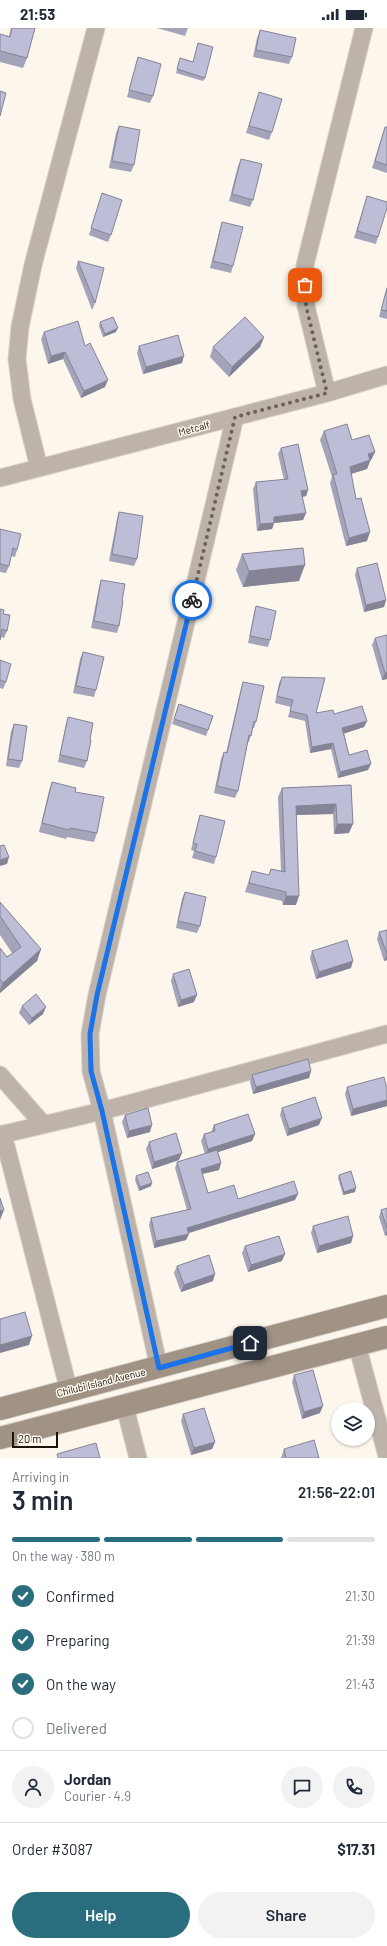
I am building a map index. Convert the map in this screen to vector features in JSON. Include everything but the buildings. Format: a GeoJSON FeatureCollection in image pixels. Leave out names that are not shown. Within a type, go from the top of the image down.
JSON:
{"type":"FeatureCollection","features":[{"type":"Feature","properties":{"kind":"street"},"geometry":{"type":"LineString","coordinates":[[39,468],[22,399],[18,359],[20,327],[33,265],[96,28]]}},
{"type":"Feature","properties":{"kind":"street"},"geometry":{"type":"LineString","coordinates":[[327,393],[306,306],[305,264],[362,29]]}},
{"type":"Feature","properties":{"kind":"street","name":"Metcalf"},"geometry":{"type":"LineString","coordinates":[[0,478],[387,377]]}},
{"type":"Feature","properties":{"kind":"street"},"geometry":{"type":"LineString","coordinates":[[159,1368],[102,1111],[91,1071],[90,1034],[97,995],[235,417]]}},
{"type":"Feature","properties":{"kind":"street"},"geometry":{"type":"LineString","coordinates":[[69,1391],[1,1135],[102,1111],[387,1034]]}},
{"type":"Feature","properties":{"kind":"street"},"geometry":{"type":"LineString","coordinates":[[0,1075],[43,1124]]}},
{"type":"Feature","properties":{"kind":"street","name":"Chilubi Island Avenue"},"geometry":{"type":"LineString","coordinates":[[0,1409],[159,1368],[387,1306]]}},
{"type":"Feature","properties":{"kind":"street"},"geometry":{"type":"LineString","coordinates":[[0,1438],[125,1407],[387,1337]]}},
{"type":"Feature","properties":{"kind":"street"},"geometry":{"type":"LineString","coordinates":[[357,1345],[387,1456]]}},
{"type":"Feature","properties":{"kind":"street"},"geometry":{"type":"LineString","coordinates":[[125,1407],[138,1458]]}},
{"type":"Feature","properties":{"kind":"way so far"},"geometry":{"type":"LineString","coordinates":[[192,600],[235,417],[327,393],[306,306],[305,285]]}},
{"type":"Feature","properties":{"kind":"route"},"geometry":{"type":"LineString","coordinates":[[192,600],[97,995],[90,1034],[91,1071],[102,1111],[159,1368],[250,1343]]}}]}
